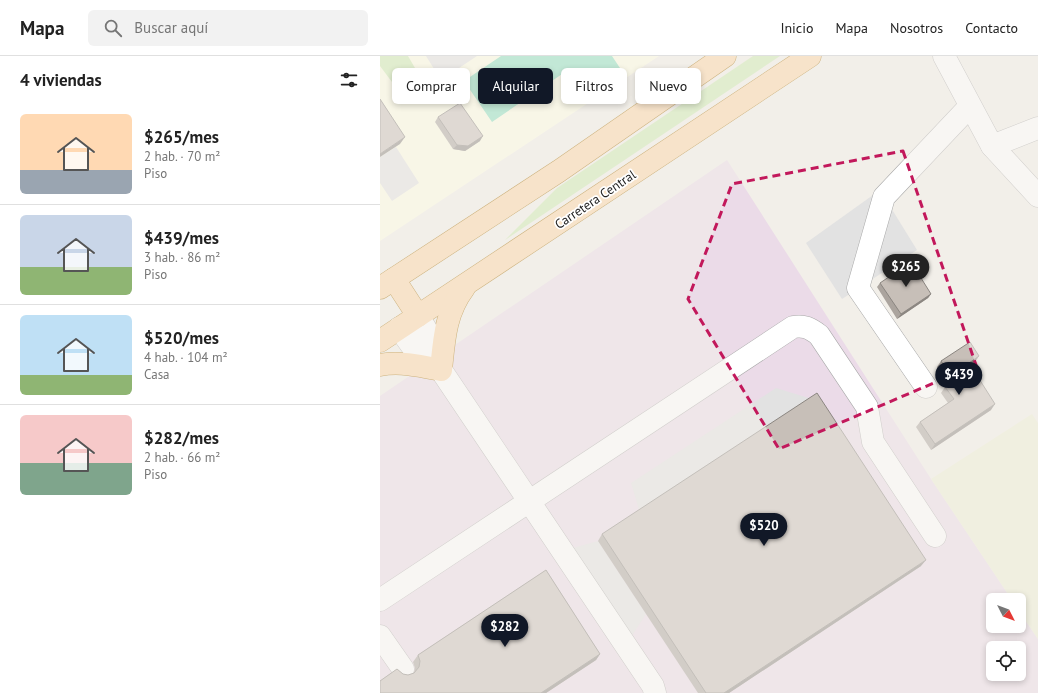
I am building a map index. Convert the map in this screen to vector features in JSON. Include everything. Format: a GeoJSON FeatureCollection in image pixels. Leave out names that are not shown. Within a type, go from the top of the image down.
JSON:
{"type":"FeatureCollection","features":[{"type":"Feature","properties":{"kind":"main road"},"geometry":{"type":"LineString","coordinates":[[418,316],[387,283],[559,171],[725,56]]}},
{"type":"Feature","properties":{"kind":"main road","name":"Carretera Central"},"geometry":{"type":"LineString","coordinates":[[380,341],[810,56]]}},
{"type":"Feature","properties":{"kind":"main road"},"geometry":{"type":"LineString","coordinates":[[380,365],[389,363],[406,364],[441,370],[444,332],[448,316],[463,289],[474,279]]}},
{"type":"Feature","properties":{"kind":"lane"},"geometry":{"type":"LineString","coordinates":[[944,56],[992,146],[1038,196]]}},
{"type":"Feature","properties":{"kind":"lane"},"geometry":{"type":"LineString","coordinates":[[926,387],[858,288],[884,197],[970,106]]}},
{"type":"Feature","properties":{"kind":"lane"},"geometry":{"type":"LineString","coordinates":[[992,146],[1038,128]]}},
{"type":"Feature","properties":{"kind":"lane"},"geometry":{"type":"LineString","coordinates":[[418,316],[432,339],[437,351],[441,370],[653,686],[655,693]]}},
{"type":"Feature","properties":{"kind":"lane"},"geometry":{"type":"LineString","coordinates":[[380,600],[793,327],[802,326],[811,328],[819,335],[867,407],[873,442],[935,536]]}},
{"type":"Feature","properties":{"kind":"lane"},"geometry":{"type":"LineString","coordinates":[[399,328],[422,360],[441,370]]}},
{"type":"Feature","properties":{"kind":"lane"},"geometry":{"type":"LineString","coordinates":[[380,636],[403,669]]}},
{"type":"Feature","properties":{"kind":"highlighted area"},"geometry":{"type":"Polygon","coordinates":[[[903,151],[976,365],[779,449],[688,299],[732,184],[903,151]]]}},
{"type":"Feature","properties":{"kind":"shaded area"},"geometry":{"type":"Polygon","coordinates":[[[380,56],[659,56],[641,68],[635,68],[635,72],[627,77],[627,68],[561,68],[561,104],[587,104],[380,241],[380,56]]]}},
{"type":"Feature","properties":{"kind":"shaded area"},"geometry":{"type":"Polygon","coordinates":[[[426,56],[477,56],[459,68],[434,68],[426,56]]]}},
{"type":"Feature","properties":{"kind":"shaded area"},"geometry":{"type":"Polygon","coordinates":[[[396,147],[419,183],[392,201],[380,183],[380,157],[396,147]]]}},
{"type":"Feature","properties":{"kind":"shaded area"},"geometry":{"type":"Polygon","coordinates":[[[727,160],[931,479],[1007,593],[986,593],[986,633],[1026,633],[1026,621],[1038,639],[1038,693],[380,693],[380,396],[727,160]]]}},
{"type":"Feature","properties":{"kind":"shaded area"},"geometry":{"type":"Polygon","coordinates":[[[880,190],[917,250],[842,299],[806,243],[880,190]]]}},
{"type":"Feature","properties":{"kind":"shaded area"},"geometry":{"type":"Polygon","coordinates":[[[776,388],[812,399],[640,513],[631,483],[776,388]]]}},
{"type":"Feature","properties":{"kind":"shaded area"},"geometry":{"type":"Polygon","coordinates":[[[1032,414],[1038,423],[1038,639],[1026,621],[1026,593],[1007,593],[931,479],[1032,414]]]}},
{"type":"Feature","properties":{"kind":"shaded area"},"geometry":{"type":"Polygon","coordinates":[[[598,541],[646,614],[626,645],[562,551],[598,541]]]}},
{"type":"Feature","properties":{"kind":"green space"},"geometry":{"type":"Polygon","coordinates":[[[380,56],[408,56],[415,68],[392,68],[392,82],[380,66],[380,56]]]}},
{"type":"Feature","properties":{"kind":"green space"},"geometry":{"type":"Polygon","coordinates":[[[501,56],[612,56],[620,68],[561,68],[561,75],[553,80],[553,68],[483,68],[501,56]]]}},
{"type":"Feature","properties":{"kind":"green space"},"geometry":{"type":"Polygon","coordinates":[[[753,56],[780,56],[505,240],[557,188],[682,104],[701,104],[701,91],[753,56]]]}},
{"type":"Feature","properties":{"kind":"green space"},"geometry":{"type":"Polygon","coordinates":[[[478,72],[478,102],[470,90],[470,77],[478,72]]]}},
{"type":"Feature","properties":{"kind":"green space"},"geometry":{"type":"Polygon","coordinates":[[[480,104],[518,104],[492,122],[480,104]]]}},
{"type":"Feature","properties":{"kind":"building"},"geometry":{"type":"Polygon","coordinates":[[[380,99],[405,137],[380,154],[380,99]]]}},
{"type":"Feature","properties":{"kind":"building"},"geometry":{"type":"Polygon","coordinates":[[[461,104],[483,136],[468,146],[457,145],[438,117],[461,104]]]}},
{"type":"Feature","properties":{"kind":"building"},"geometry":{"type":"Polygon","coordinates":[[[911,262],[931,294],[901,314],[880,283],[911,262]]]}},
{"type":"Feature","properties":{"kind":"building"},"geometry":{"type":"Polygon","coordinates":[[[970,342],[979,356],[969,363],[995,404],[935,444],[920,422],[954,399],[945,387],[954,381],[941,361],[970,342]]]}},
{"type":"Feature","properties":{"kind":"building"},"geometry":{"type":"Polygon","coordinates":[[[817,393],[926,560],[724,693],[706,693],[602,534],[817,393]]]}},
{"type":"Feature","properties":{"kind":"building"},"geometry":{"type":"Polygon","coordinates":[[[546,570],[600,654],[541,693],[380,693],[380,681],[397,669],[403,674],[408,675],[414,673],[419,667],[420,661],[418,655],[546,570]]]}}]}
